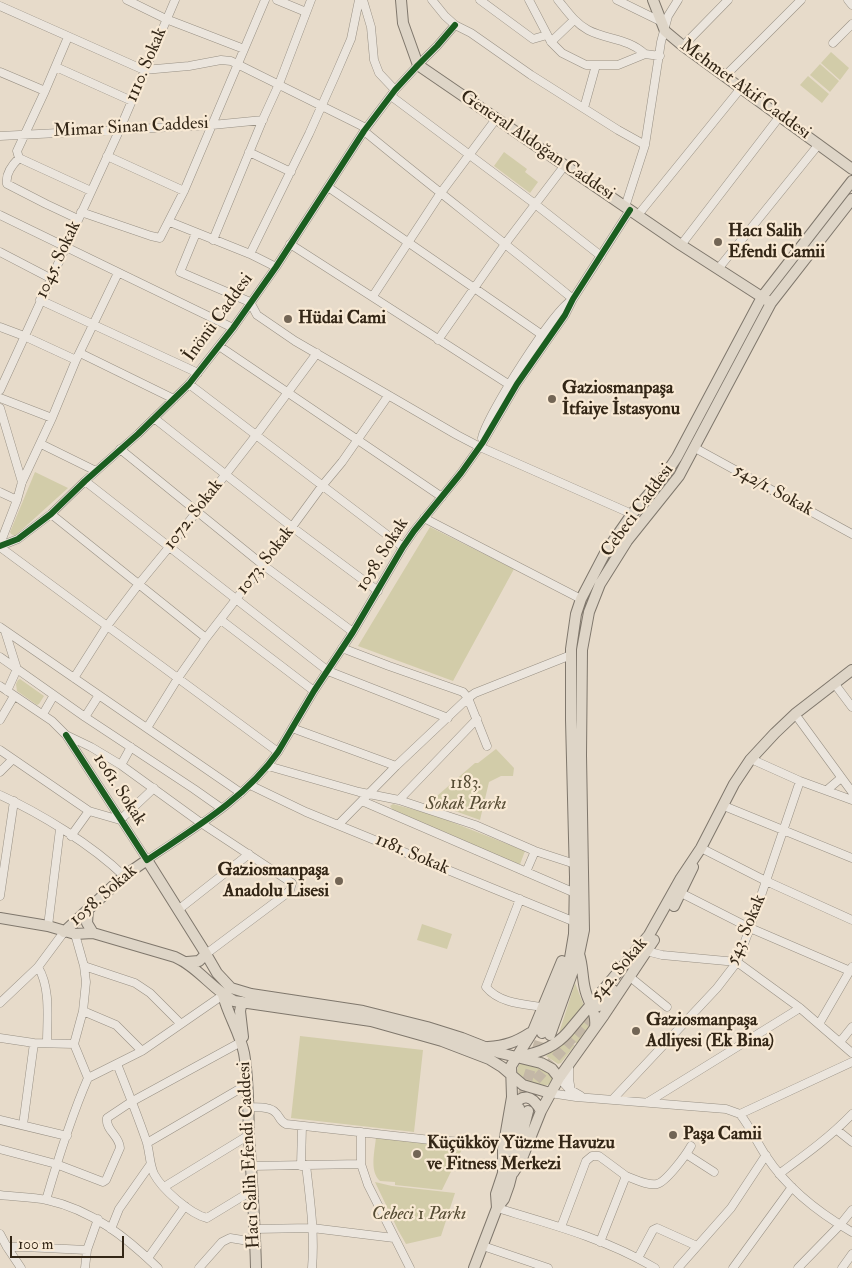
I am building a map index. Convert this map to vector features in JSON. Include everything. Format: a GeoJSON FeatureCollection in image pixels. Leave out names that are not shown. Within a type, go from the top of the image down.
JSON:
{"type":"FeatureCollection","features":[{"type":"Feature","properties":{"kind":"main road"},"geometry":{"type":"LineString","coordinates":[[401,0],[404,22],[418,65]]}},
{"type":"Feature","properties":{"kind":"main road"},"geometry":{"type":"LineString","coordinates":[[653,0],[662,26]]}},
{"type":"Feature","properties":{"kind":"main road","name":"Mehmet Akif Caddesi"},"geometry":{"type":"LineString","coordinates":[[662,26],[683,46],[852,169]]}},
{"type":"Feature","properties":{"kind":"main road","name":"General Aldoğan Caddesi"},"geometry":{"type":"LineString","coordinates":[[418,65],[681,245],[767,300]]}},
{"type":"Feature","properties":{"kind":"main road","name":"Cebeci Caddesi"},"geometry":{"type":"LineString","coordinates":[[542,1033],[570,958],[574,934],[576,893],[571,720],[576,614],[581,599],[605,553],[632,514],[665,475],[767,300],[852,181]]}},
{"type":"Feature","properties":{"kind":"main road","name":"Cebeci Caddesi"},"geometry":{"type":"LineString","coordinates":[[542,1033],[579,954],[584,930],[581,755],[575,651],[589,612],[600,584],[627,540],[679,476],[695,448],[767,300],[852,199]]}},
{"type":"Feature","properties":{"kind":"main road"},"geometry":{"type":"LineString","coordinates":[[684,443],[695,448]]}},
{"type":"Feature","properties":{"kind":"main road","name":"542. Sokak"},"geometry":{"type":"LineString","coordinates":[[518,1057],[542,1050],[560,1040],[596,1006],[605,989],[649,935],[681,878],[699,852],[734,784],[751,759],[795,714],[852,670]]}},
{"type":"Feature","properties":{"kind":"main road","name":"542. Sokak"},"geometry":{"type":"LineString","coordinates":[[508,1174],[521,1161],[543,1107],[569,1061],[595,1028],[630,977],[681,893],[691,874],[699,852]]}},
{"type":"Feature","properties":{"kind":"main road"},"geometry":{"type":"LineString","coordinates":[[147,860],[212,966],[222,980],[236,990],[363,1011],[447,1033],[500,1053],[548,1066],[559,1078]]}},
{"type":"Feature","properties":{"kind":"main road","name":"1058. Sokak"},"geometry":{"type":"LineString","coordinates":[[70,933],[88,909],[124,876],[147,860]]}},
{"type":"Feature","properties":{"kind":"main road"},"geometry":{"type":"LineString","coordinates":[[88,909],[87,923],[93,933]]}},
{"type":"Feature","properties":{"kind":"main road"},"geometry":{"type":"LineString","coordinates":[[0,918],[48,926],[70,933],[93,933],[187,962],[199,961],[206,954]]}},
{"type":"Feature","properties":{"kind":"main road"},"geometry":{"type":"LineString","coordinates":[[519,1109],[511,1066],[542,1033],[542,1006],[574,934]]}},
{"type":"Feature","properties":{"kind":"main road"},"geometry":{"type":"LineString","coordinates":[[596,1006],[646,951]]}},
{"type":"Feature","properties":{"kind":"main road"},"geometry":{"type":"LineString","coordinates":[[579,954],[583,964],[585,989],[596,1006],[595,1028]]}},
{"type":"Feature","properties":{"kind":"main road"},"geometry":{"type":"LineString","coordinates":[[187,962],[224,995],[234,1001],[371,1021],[476,1053],[512,1074],[523,1085],[550,1093]]}},
{"type":"Feature","properties":{"kind":"main road"},"geometry":{"type":"LineString","coordinates":[[584,981],[596,990],[605,989]]}},
{"type":"Feature","properties":{"kind":"main road"},"geometry":{"type":"LineString","coordinates":[[224,995],[227,1009],[241,1042]]}},
{"type":"Feature","properties":{"kind":"main road"},"geometry":{"type":"LineString","coordinates":[[241,1042],[243,1038],[240,1011],[242,1002]]}},
{"type":"Feature","properties":{"kind":"main road"},"geometry":{"type":"LineString","coordinates":[[484,1047],[506,1046],[542,1033]]}},
{"type":"Feature","properties":{"kind":"main road","name":"Hacı Salih Efendi Caddesi"},"geometry":{"type":"LineString","coordinates":[[241,1042],[250,1107],[249,1135],[256,1268]]}},
{"type":"Feature","properties":{"kind":"main road"},"geometry":{"type":"LineString","coordinates":[[474,1268],[497,1208],[496,1194],[508,1174],[519,1109],[518,1100],[527,1097],[543,1107]]}},
{"type":"Feature","properties":{"kind":"street"},"geometry":{"type":"LineString","coordinates":[[126,0],[166,19],[244,49]]}},
{"type":"Feature","properties":{"kind":"street","name":"1110. Sokak"},"geometry":{"type":"LineString","coordinates":[[119,130],[175,0]]}},
{"type":"Feature","properties":{"kind":"street"},"geometry":{"type":"LineString","coordinates":[[19,158],[7,176],[8,184],[46,204],[160,238],[170,222],[184,191],[265,0]]}},
{"type":"Feature","properties":{"kind":"street"},"geometry":{"type":"LineString","coordinates":[[277,0],[306,12]]}},
{"type":"Feature","properties":{"kind":"street"},"geometry":{"type":"LineString","coordinates":[[213,240],[279,84],[311,0]]}},
{"type":"Feature","properties":{"kind":"street"},"geometry":{"type":"LineString","coordinates":[[361,0],[371,27],[374,60],[379,73],[393,93],[601,256]]}},
{"type":"Feature","properties":{"kind":"street"},"geometry":{"type":"LineString","coordinates":[[250,254],[291,172],[351,39],[361,0]]}},
{"type":"Feature","properties":{"kind":"street"},"geometry":{"type":"LineString","coordinates":[[432,0],[455,25],[471,33],[531,75],[645,145]]}},
{"type":"Feature","properties":{"kind":"street"},"geometry":{"type":"LineString","coordinates":[[480,0],[533,39],[549,38],[574,20]]}},
{"type":"Feature","properties":{"kind":"street"},"geometry":{"type":"LineString","coordinates":[[529,0],[549,38],[562,53],[586,65],[618,65],[645,54],[660,56]]}},
{"type":"Feature","properties":{"kind":"street"},"geometry":{"type":"LineString","coordinates":[[617,0],[662,26]]}},
{"type":"Feature","properties":{"kind":"street"},"geometry":{"type":"LineString","coordinates":[[631,211],[645,145],[660,56],[662,26],[678,0]]}},
{"type":"Feature","properties":{"kind":"street"},"geometry":{"type":"LineString","coordinates":[[683,46],[728,0]]}},
{"type":"Feature","properties":{"kind":"street"},"geometry":{"type":"LineString","coordinates":[[725,76],[801,0]]}},
{"type":"Feature","properties":{"kind":"street"},"geometry":{"type":"LineString","coordinates":[[848,0],[852,5]]}},
{"type":"Feature","properties":{"kind":"street"},"geometry":{"type":"LineString","coordinates":[[560,1],[574,20],[588,30],[629,42],[645,54]]}},
{"type":"Feature","properties":{"kind":"street"},"geometry":{"type":"LineString","coordinates":[[0,6],[144,70],[189,66],[221,60],[238,65],[321,105],[365,129],[440,194],[573,299]]}},
{"type":"Feature","properties":{"kind":"street"},"geometry":{"type":"LineString","coordinates":[[832,43],[852,24]]}},
{"type":"Feature","properties":{"kind":"street","name":"İnönü Caddesi"},"geometry":{"type":"LineString","coordinates":[[0,546],[18,539],[51,514],[189,384],[233,328],[276,267],[365,129],[393,93],[455,25]]}},
{"type":"Feature","properties":{"kind":"street"},"geometry":{"type":"LineString","coordinates":[[19,158],[17,150],[46,91],[68,37]]}},
{"type":"Feature","properties":{"kind":"street"},"geometry":{"type":"LineString","coordinates":[[584,108],[596,66]]}},
{"type":"Feature","properties":{"kind":"street"},"geometry":{"type":"LineString","coordinates":[[56,67],[132,101]]}},
{"type":"Feature","properties":{"kind":"street"},"geometry":{"type":"LineString","coordinates":[[0,72],[46,91]]}},
{"type":"Feature","properties":{"kind":"street"},"geometry":{"type":"LineString","coordinates":[[631,211],[741,88]]}},
{"type":"Feature","properties":{"kind":"street"},"geometry":{"type":"LineString","coordinates":[[681,245],[780,116]]}},
{"type":"Feature","properties":{"kind":"street"},"geometry":{"type":"LineString","coordinates":[[373,296],[440,194],[496,119]]}},
{"type":"Feature","properties":{"kind":"street","name":"Mimar Sinan Caddesi"},"geometry":{"type":"LineString","coordinates":[[0,136],[24,133],[212,125],[263,120]]}},
{"type":"Feature","properties":{"kind":"street","name":"1045. Sokak"},"geometry":{"type":"LineString","coordinates":[[0,390],[119,130]]}},
{"type":"Feature","properties":{"kind":"street"},"geometry":{"type":"LineString","coordinates":[[718,269],[818,144]]}},
{"type":"Feature","properties":{"kind":"street"},"geometry":{"type":"LineString","coordinates":[[249,152],[291,172]]}},
{"type":"Feature","properties":{"kind":"street"},"geometry":{"type":"LineString","coordinates":[[107,156],[184,191]]}},
{"type":"Feature","properties":{"kind":"street"},"geometry":{"type":"LineString","coordinates":[[19,158],[91,190]]}},
{"type":"Feature","properties":{"kind":"street"},"geometry":{"type":"LineString","coordinates":[[438,340],[505,244],[565,165]]}},
{"type":"Feature","properties":{"kind":"street"},"geometry":{"type":"LineString","coordinates":[[328,187],[545,337]]}},
{"type":"Feature","properties":{"kind":"street","name":"1058. Sokak"},"geometry":{"type":"LineString","coordinates":[[147,860],[241,793],[268,766],[353,632],[403,547],[480,447],[510,385],[526,358],[545,337],[568,302],[573,299],[631,211]]}},
{"type":"Feature","properties":{"kind":"street"},"geometry":{"type":"LineString","coordinates":[[0,215],[233,328]]}},
{"type":"Feature","properties":{"kind":"street"},"geometry":{"type":"LineString","coordinates":[[170,222],[250,254],[276,267]]}},
{"type":"Feature","properties":{"kind":"street"},"geometry":{"type":"LineString","coordinates":[[196,233],[180,272],[250,302],[257,315],[317,353],[388,396],[480,447],[632,514]]}},
{"type":"Feature","properties":{"kind":"street"},"geometry":{"type":"LineString","coordinates":[[290,244],[510,385]]}},
{"type":"Feature","properties":{"kind":"street"},"geometry":{"type":"LineString","coordinates":[[0,252],[50,278]]}},
{"type":"Feature","properties":{"kind":"street"},"geometry":{"type":"LineString","coordinates":[[118,273],[22,482],[0,546],[278,752]]}},
{"type":"Feature","properties":{"kind":"street"},"geometry":{"type":"LineString","coordinates":[[40,300],[198,373]]}},
{"type":"Feature","properties":{"kind":"street"},"geometry":{"type":"LineString","coordinates":[[0,327],[78,357],[174,399]]}},
{"type":"Feature","properties":{"kind":"street"},"geometry":{"type":"LineString","coordinates":[[219,346],[442,497]]}},
{"type":"Feature","properties":{"kind":"street","name":"1072. Sokak"},"geometry":{"type":"LineString","coordinates":[[74,678],[107,626],[138,584],[257,434],[317,353]]}},
{"type":"Feature","properties":{"kind":"street"},"geometry":{"type":"LineString","coordinates":[[189,384],[403,547]]}},
{"type":"Feature","properties":{"kind":"street","name":"1073. Sokak"},"geometry":{"type":"LineString","coordinates":[[147,728],[206,638],[357,441],[388,396]]}},
{"type":"Feature","properties":{"kind":"street"},"geometry":{"type":"LineString","coordinates":[[0,398],[52,418]]}},
{"type":"Feature","properties":{"kind":"street"},"geometry":{"type":"LineString","coordinates":[[1,412],[22,482]]}},
{"type":"Feature","properties":{"kind":"street"},"geometry":{"type":"LineString","coordinates":[[154,418],[292,527],[378,591]]}},
{"type":"Feature","properties":{"kind":"street"},"geometry":{"type":"LineString","coordinates":[[41,444],[96,471]]}},
{"type":"Feature","properties":{"kind":"street","name":"542/1. Sokak"},"geometry":{"type":"LineString","coordinates":[[695,448],[852,534]]}},
{"type":"Feature","properties":{"kind":"street"},"geometry":{"type":"LineString","coordinates":[[120,449],[263,565],[353,632]]}},
{"type":"Feature","properties":{"kind":"street"},"geometry":{"type":"LineString","coordinates":[[85,481],[328,671],[448,718]]}},
{"type":"Feature","properties":{"kind":"street"},"geometry":{"type":"LineString","coordinates":[[0,492],[17,500]]}},
{"type":"Feature","properties":{"kind":"street"},"geometry":{"type":"LineString","coordinates":[[51,514],[206,638]]}},
{"type":"Feature","properties":{"kind":"street"},"geometry":{"type":"LineString","coordinates":[[424,518],[581,599]]}},
{"type":"Feature","properties":{"kind":"street"},"geometry":{"type":"LineString","coordinates":[[221,620],[314,692]]}},
{"type":"Feature","properties":{"kind":"street"},"geometry":{"type":"LineString","coordinates":[[2,629],[241,793]]}},
{"type":"Feature","properties":{"kind":"street"},"geometry":{"type":"LineString","coordinates":[[2,629],[17,669]]}},
{"type":"Feature","properties":{"kind":"street"},"geometry":{"type":"LineString","coordinates":[[342,648],[463,692],[468,698],[487,746]]}},
{"type":"Feature","properties":{"kind":"street"},"geometry":{"type":"LineString","coordinates":[[339,824],[396,766],[468,698],[475,693],[575,651]]}},
{"type":"Feature","properties":{"kind":"street"},"geometry":{"type":"LineString","coordinates":[[0,657],[85,717],[221,808]]}},
{"type":"Feature","properties":{"kind":"street"},"geometry":{"type":"LineString","coordinates":[[17,669],[3,688],[43,714],[66,735],[121,765],[201,823],[288,880],[292,886],[286,894],[206,954]]}},
{"type":"Feature","properties":{"kind":"street"},"geometry":{"type":"LineString","coordinates":[[834,683],[852,707]]}},
{"type":"Feature","properties":{"kind":"street"},"geometry":{"type":"LineString","coordinates":[[43,714],[54,695]]}},
{"type":"Feature","properties":{"kind":"street"},"geometry":{"type":"LineString","coordinates":[[85,717],[99,695]]}},
{"type":"Feature","properties":{"kind":"street"},"geometry":{"type":"LineString","coordinates":[[0,720],[14,696]]}},
{"type":"Feature","properties":{"kind":"street"},"geometry":{"type":"LineString","coordinates":[[795,714],[852,792]]}},
{"type":"Feature","properties":{"kind":"street"},"geometry":{"type":"LineString","coordinates":[[399,800],[477,719]]}},
{"type":"Feature","properties":{"kind":"street"},"geometry":{"type":"LineString","coordinates":[[292,728],[396,766]]}},
{"type":"Feature","properties":{"kind":"street","name":"1061. Sokak"},"geometry":{"type":"LineString","coordinates":[[66,735],[147,860]]}},
{"type":"Feature","properties":{"kind":"street"},"geometry":{"type":"LineString","coordinates":[[121,765],[131,747]]}},
{"type":"Feature","properties":{"kind":"street"},"geometry":{"type":"LineString","coordinates":[[0,750],[89,810],[120,820],[154,788]]}},
{"type":"Feature","properties":{"kind":"street"},"geometry":{"type":"LineString","coordinates":[[0,772],[13,759]]}},
{"type":"Feature","properties":{"kind":"street"},"geometry":{"type":"LineString","coordinates":[[751,759],[800,782],[852,800]]}},
{"type":"Feature","properties":{"kind":"street"},"geometry":{"type":"LineString","coordinates":[[268,766],[312,780],[399,800],[475,825],[575,864]]}},
{"type":"Feature","properties":{"kind":"street"},"geometry":{"type":"LineString","coordinates":[[827,790],[841,778]]}},
{"type":"Feature","properties":{"kind":"street","name":"543. Sokak"},"geometry":{"type":"LineString","coordinates":[[613,1099],[712,994],[737,962],[800,782]]}},
{"type":"Feature","properties":{"kind":"street","name":"1181. Sokak"},"geometry":{"type":"LineString","coordinates":[[250,785],[306,812],[575,922]]}},
{"type":"Feature","properties":{"kind":"street"},"geometry":{"type":"LineString","coordinates":[[0,795],[14,801],[71,836],[113,865],[124,876]]}},
{"type":"Feature","properties":{"kind":"street"},"geometry":{"type":"LineString","coordinates":[[0,896],[14,801]]}},
{"type":"Feature","properties":{"kind":"street"},"geometry":{"type":"LineString","coordinates":[[362,802],[576,893]]}},
{"type":"Feature","properties":{"kind":"street"},"geometry":{"type":"LineString","coordinates":[[724,806],[852,858]]}},
{"type":"Feature","properties":{"kind":"street"},"geometry":{"type":"LineString","coordinates":[[71,836],[89,810]]}},
{"type":"Feature","properties":{"kind":"street"},"geometry":{"type":"LineString","coordinates":[[48,926],[60,829]]}},
{"type":"Feature","properties":{"kind":"street"},"geometry":{"type":"LineString","coordinates":[[526,872],[535,850]]}},
{"type":"Feature","properties":{"kind":"street"},"geometry":{"type":"LineString","coordinates":[[699,852],[852,920]]}},
{"type":"Feature","properties":{"kind":"street"},"geometry":{"type":"LineString","coordinates":[[178,910],[249,854]]}},
{"type":"Feature","properties":{"kind":"street"},"geometry":{"type":"LineString","coordinates":[[681,893],[750,928],[851,969],[819,1024]]}},
{"type":"Feature","properties":{"kind":"street"},"geometry":{"type":"LineString","coordinates":[[520,900],[486,987],[492,994],[504,1000],[542,1006]]}},
{"type":"Feature","properties":{"kind":"street"},"geometry":{"type":"LineString","coordinates":[[0,1003],[70,933],[84,966],[86,982],[82,1011],[74,1044],[86,1069],[88,1078],[56,1164],[46,1200]]}},
{"type":"Feature","properties":{"kind":"street"},"geometry":{"type":"LineString","coordinates":[[646,951],[662,955],[737,962],[800,1008],[852,1053]]}},
{"type":"Feature","properties":{"kind":"street"},"geometry":{"type":"LineString","coordinates":[[84,966],[135,982],[150,993],[181,1024]]}},
{"type":"Feature","properties":{"kind":"street"},"geometry":{"type":"LineString","coordinates":[[38,967],[43,975],[46,992],[47,1043]]}},
{"type":"Feature","properties":{"kind":"street"},"geometry":{"type":"LineString","coordinates":[[630,977],[667,1008]]}},
{"type":"Feature","properties":{"kind":"street"},"geometry":{"type":"LineString","coordinates":[[88,1078],[142,1051],[224,995]]}},
{"type":"Feature","properties":{"kind":"street"},"geometry":{"type":"LineString","coordinates":[[648,1102],[800,1008]]}},
{"type":"Feature","properties":{"kind":"street"},"geometry":{"type":"LineString","coordinates":[[82,1011],[116,1026],[142,1051]]}},
{"type":"Feature","properties":{"kind":"street"},"geometry":{"type":"LineString","coordinates":[[840,1042],[852,1027]]}},
{"type":"Feature","properties":{"kind":"street"},"geometry":{"type":"LineString","coordinates":[[0,1038],[34,1043],[74,1044]]}},
{"type":"Feature","properties":{"kind":"street"},"geometry":{"type":"LineString","coordinates":[[0,1149],[56,1164],[103,1182],[106,1180],[120,1148],[120,1142],[107,1124],[107,1118],[131,1102],[241,1042]]}},
{"type":"Feature","properties":{"kind":"street"},"geometry":{"type":"LineString","coordinates":[[24,1125],[34,1043]]}},
{"type":"Feature","properties":{"kind":"street"},"geometry":{"type":"LineString","coordinates":[[569,1061],[568,1073],[572,1094]]}},
{"type":"Feature","properties":{"kind":"street"},"geometry":{"type":"LineString","coordinates":[[740,1114],[852,1062]]}},
{"type":"Feature","properties":{"kind":"street"},"geometry":{"type":"LineString","coordinates":[[117,1064],[147,1143],[150,1165],[155,1176],[164,1187],[185,1206],[199,1216],[207,1218],[253,1190]]}},
{"type":"Feature","properties":{"kind":"street"},"geometry":{"type":"LineString","coordinates":[[559,1078],[572,1094]]}},
{"type":"Feature","properties":{"kind":"street"},"geometry":{"type":"LineString","coordinates":[[147,1143],[248,1084]]}},
{"type":"Feature","properties":{"kind":"street"},"geometry":{"type":"LineString","coordinates":[[550,1093],[726,1108],[740,1114],[779,1174],[823,1214],[852,1232]]}},
{"type":"Feature","properties":{"kind":"street"},"geometry":{"type":"LineString","coordinates":[[543,1107],[572,1094]]}},
{"type":"Feature","properties":{"kind":"street"},"geometry":{"type":"LineString","coordinates":[[250,1107],[268,1108],[275,1112],[280,1121],[286,1124],[466,1142]]}},
{"type":"Feature","properties":{"kind":"street"},"geometry":{"type":"LineString","coordinates":[[779,1174],[837,1130],[852,1114]]}},
{"type":"Feature","properties":{"kind":"street"},"geometry":{"type":"LineString","coordinates":[[0,1120],[67,1136]]}},
{"type":"Feature","properties":{"kind":"street"},"geometry":{"type":"LineString","coordinates":[[302,1126],[304,1165],[312,1228],[312,1268]]}},
{"type":"Feature","properties":{"kind":"street"},"geometry":{"type":"LineString","coordinates":[[837,1130],[852,1142]]}},
{"type":"Feature","properties":{"kind":"street"},"geometry":{"type":"LineString","coordinates":[[361,1132],[361,1164],[373,1197],[410,1268]]}},
{"type":"Feature","properties":{"kind":"street"},"geometry":{"type":"LineString","coordinates":[[164,1187],[249,1135]]}},
{"type":"Feature","properties":{"kind":"street"},"geometry":{"type":"LineString","coordinates":[[560,1227],[586,1161],[592,1156],[599,1156],[626,1176],[647,1184],[658,1184],[664,1180],[691,1146]]}},
{"type":"Feature","properties":{"kind":"street"},"geometry":{"type":"LineString","coordinates":[[686,1154],[714,1172]]}},
{"type":"Feature","properties":{"kind":"street"},"geometry":{"type":"LineString","coordinates":[[678,1268],[731,1208],[766,1155]]}},
{"type":"Feature","properties":{"kind":"street"},"geometry":{"type":"LineString","coordinates":[[252,1166],[361,1164]]}},
{"type":"Feature","properties":{"kind":"street"},"geometry":{"type":"LineString","coordinates":[[111,1229],[119,1210],[150,1165]]}},
{"type":"Feature","properties":{"kind":"street"},"geometry":{"type":"LineString","coordinates":[[600,1242],[626,1176]]}},
{"type":"Feature","properties":{"kind":"street"},"geometry":{"type":"LineString","coordinates":[[734,1268],[792,1187]]}},
{"type":"Feature","properties":{"kind":"street"},"geometry":{"type":"LineString","coordinates":[[0,1195],[46,1200],[82,1211],[98,1219],[127,1239],[158,1268]]}},
{"type":"Feature","properties":{"kind":"street"},"geometry":{"type":"LineString","coordinates":[[148,1258],[185,1206]]}},
{"type":"Feature","properties":{"kind":"street"},"geometry":{"type":"LineString","coordinates":[[497,1208],[560,1227],[600,1242],[638,1258],[655,1268]]}},
{"type":"Feature","properties":{"kind":"street"},"geometry":{"type":"LineString","coordinates":[[798,1268],[852,1210]]}},
{"type":"Feature","properties":{"kind":"street"},"geometry":{"type":"LineString","coordinates":[[85,1268],[87,1250],[98,1219]]}},
{"type":"Feature","properties":{"kind":"street"},"geometry":{"type":"LineString","coordinates":[[254,1229],[312,1228],[394,1238]]}},
{"type":"Feature","properties":{"kind":"street"},"geometry":{"type":"LineString","coordinates":[[638,1258],[652,1230],[657,1228],[697,1246]]}},
{"type":"Feature","properties":{"kind":"street"},"geometry":{"type":"LineString","coordinates":[[0,1234],[21,1268]]}},
{"type":"Feature","properties":{"kind":"street"},"geometry":{"type":"LineString","coordinates":[[199,1268],[222,1242],[230,1238],[255,1242]]}},
{"type":"Feature","properties":{"kind":"street"},"geometry":{"type":"LineString","coordinates":[[483,1246],[548,1268]]}},
{"type":"Feature","properties":{"kind":"street"},"geometry":{"type":"LineString","coordinates":[[7,1247],[87,1250]]}},
{"type":"Feature","properties":{"kind":"street"},"geometry":{"type":"LineString","coordinates":[[842,1268],[852,1254]]}},
{"type":"Feature","properties":{"kind":"green space"},"geometry":{"type":"Polygon","coordinates":[[[831,52],[849,68],[840,80],[821,63],[831,52]]]}},
{"type":"Feature","properties":{"kind":"green space"},"geometry":{"type":"Polygon","coordinates":[[[820,64],[839,81],[830,92],[810,75],[820,64]]]}},
{"type":"Feature","properties":{"kind":"green space"},"geometry":{"type":"Polygon","coordinates":[[[808,76],[829,94],[822,103],[800,85],[808,76]]]}},
{"type":"Feature","properties":{"kind":"green space"},"geometry":{"type":"Polygon","coordinates":[[[504,152],[527,169],[525,172],[538,182],[530,193],[494,166],[504,152]]]}},
{"type":"Feature","properties":{"kind":"green space"},"geometry":{"type":"Polygon","coordinates":[[[35,472],[68,488],[15,536],[10,532],[35,472]]]}},
{"type":"Feature","properties":{"kind":"green space"},"geometry":{"type":"Polygon","coordinates":[[[430,527],[514,569],[453,681],[358,646],[430,527]]]}},
{"type":"Feature","properties":{"kind":"green space"},"geometry":{"type":"Polygon","coordinates":[[[20,679],[44,696],[39,704],[37,705],[17,691],[16,684],[20,679]]]}},
{"type":"Feature","properties":{"kind":"green space","name":"1183. Sokak Parkı"},"geometry":{"type":"Polygon","coordinates":[[[496,749],[514,768],[513,776],[501,776],[489,782],[480,820],[430,802],[475,763],[478,763],[496,749]]]}},
{"type":"Feature","properties":{"kind":"green space"},"geometry":{"type":"Polygon","coordinates":[[[393,804],[434,815],[525,851],[519,867],[393,810],[390,806],[393,804]]]}},
{"type":"Feature","properties":{"kind":"green space"},"geometry":{"type":"Polygon","coordinates":[[[422,924],[452,934],[447,949],[417,940],[422,924]]]}},
{"type":"Feature","properties":{"kind":"green space"},"geometry":{"type":"Polygon","coordinates":[[[575,983],[584,1006],[559,1033],[575,983]]]}},
{"type":"Feature","properties":{"kind":"green space"},"geometry":{"type":"Polygon","coordinates":[[[590,1015],[591,1024],[577,1043],[566,1042],[590,1015]]]}},
{"type":"Feature","properties":{"kind":"green space"},"geometry":{"type":"Polygon","coordinates":[[[300,1036],[423,1050],[414,1132],[291,1118],[300,1036]]]}},
{"type":"Feature","properties":{"kind":"green space"},"geometry":{"type":"Polygon","coordinates":[[[564,1043],[575,1045],[561,1063],[558,1064],[546,1056],[564,1043]]]}},
{"type":"Feature","properties":{"kind":"green space"},"geometry":{"type":"Polygon","coordinates":[[[522,1062],[547,1069],[553,1078],[551,1083],[542,1086],[530,1083],[524,1079],[517,1072],[518,1066],[522,1062]]]}},
{"type":"Feature","properties":{"kind":"green space","name":"Küçükköy Yüzme Havuzu ve Fitness Merkezi"},"geometry":{"type":"Polygon","coordinates":[[[376,1137],[464,1145],[442,1190],[395,1185],[395,1182],[380,1181],[374,1166],[376,1137]]]}},
{"type":"Feature","properties":{"kind":"green space","name":"Cebeci 1 Parkı"},"geometry":{"type":"Polygon","coordinates":[[[375,1182],[392,1186],[455,1193],[441,1236],[406,1244],[375,1182]]]}},
{"type":"Feature","properties":{"kind":"tunnel"},"geometry":{"type":"LineString","coordinates":[[536,1080],[598,1009]]}},
{"type":"Feature","properties":{"kind":"tunnel"},"geometry":{"type":"LineString","coordinates":[[523,1094],[542,1033]]}},
{"type":"Feature","properties":{"kind":"cycle path"},"geometry":{"type":"LineString","coordinates":[[0,546],[18,539],[51,514],[189,384],[233,328],[276,267],[364,131],[395,90],[455,25]]}},
{"type":"Feature","properties":{"kind":"cycle path"},"geometry":{"type":"LineString","coordinates":[[66,735],[147,860],[200,825],[234,799],[265,769],[278,752],[314,691],[353,632],[403,547],[483,442],[517,384],[565,315],[573,299],[630,210]]}},
{"type":"Feature","properties":{"kind":"place","name":"Hacı Salih Efendi Camii"},"geometry":{"type":"Point","coordinates":[718,242]}},
{"type":"Feature","properties":{"kind":"place","name":"Hüdai Cami"},"geometry":{"type":"Point","coordinates":[288,319]}},
{"type":"Feature","properties":{"kind":"place","name":"Gaziosmanpaşa İtfaiye İstasyonu"},"geometry":{"type":"Point","coordinates":[552,399]}},
{"type":"Feature","properties":{"kind":"place","name":"Gaziosmanpaşa Anadolu Lisesi"},"geometry":{"type":"Point","coordinates":[339,881]}},
{"type":"Feature","properties":{"kind":"place","name":"Gaziosmanpaşa Adliyesi (Ek Bina)"},"geometry":{"type":"Point","coordinates":[636,1031]}},
{"type":"Feature","properties":{"kind":"place","name":"Paşa Camii"},"geometry":{"type":"Point","coordinates":[673,1135]}},
{"type":"Feature","properties":{"kind":"place","name":"Küçükköy Yüzme Havuzu ve Fitness Merkezi"},"geometry":{"type":"Point","coordinates":[417,1154]}}]}
